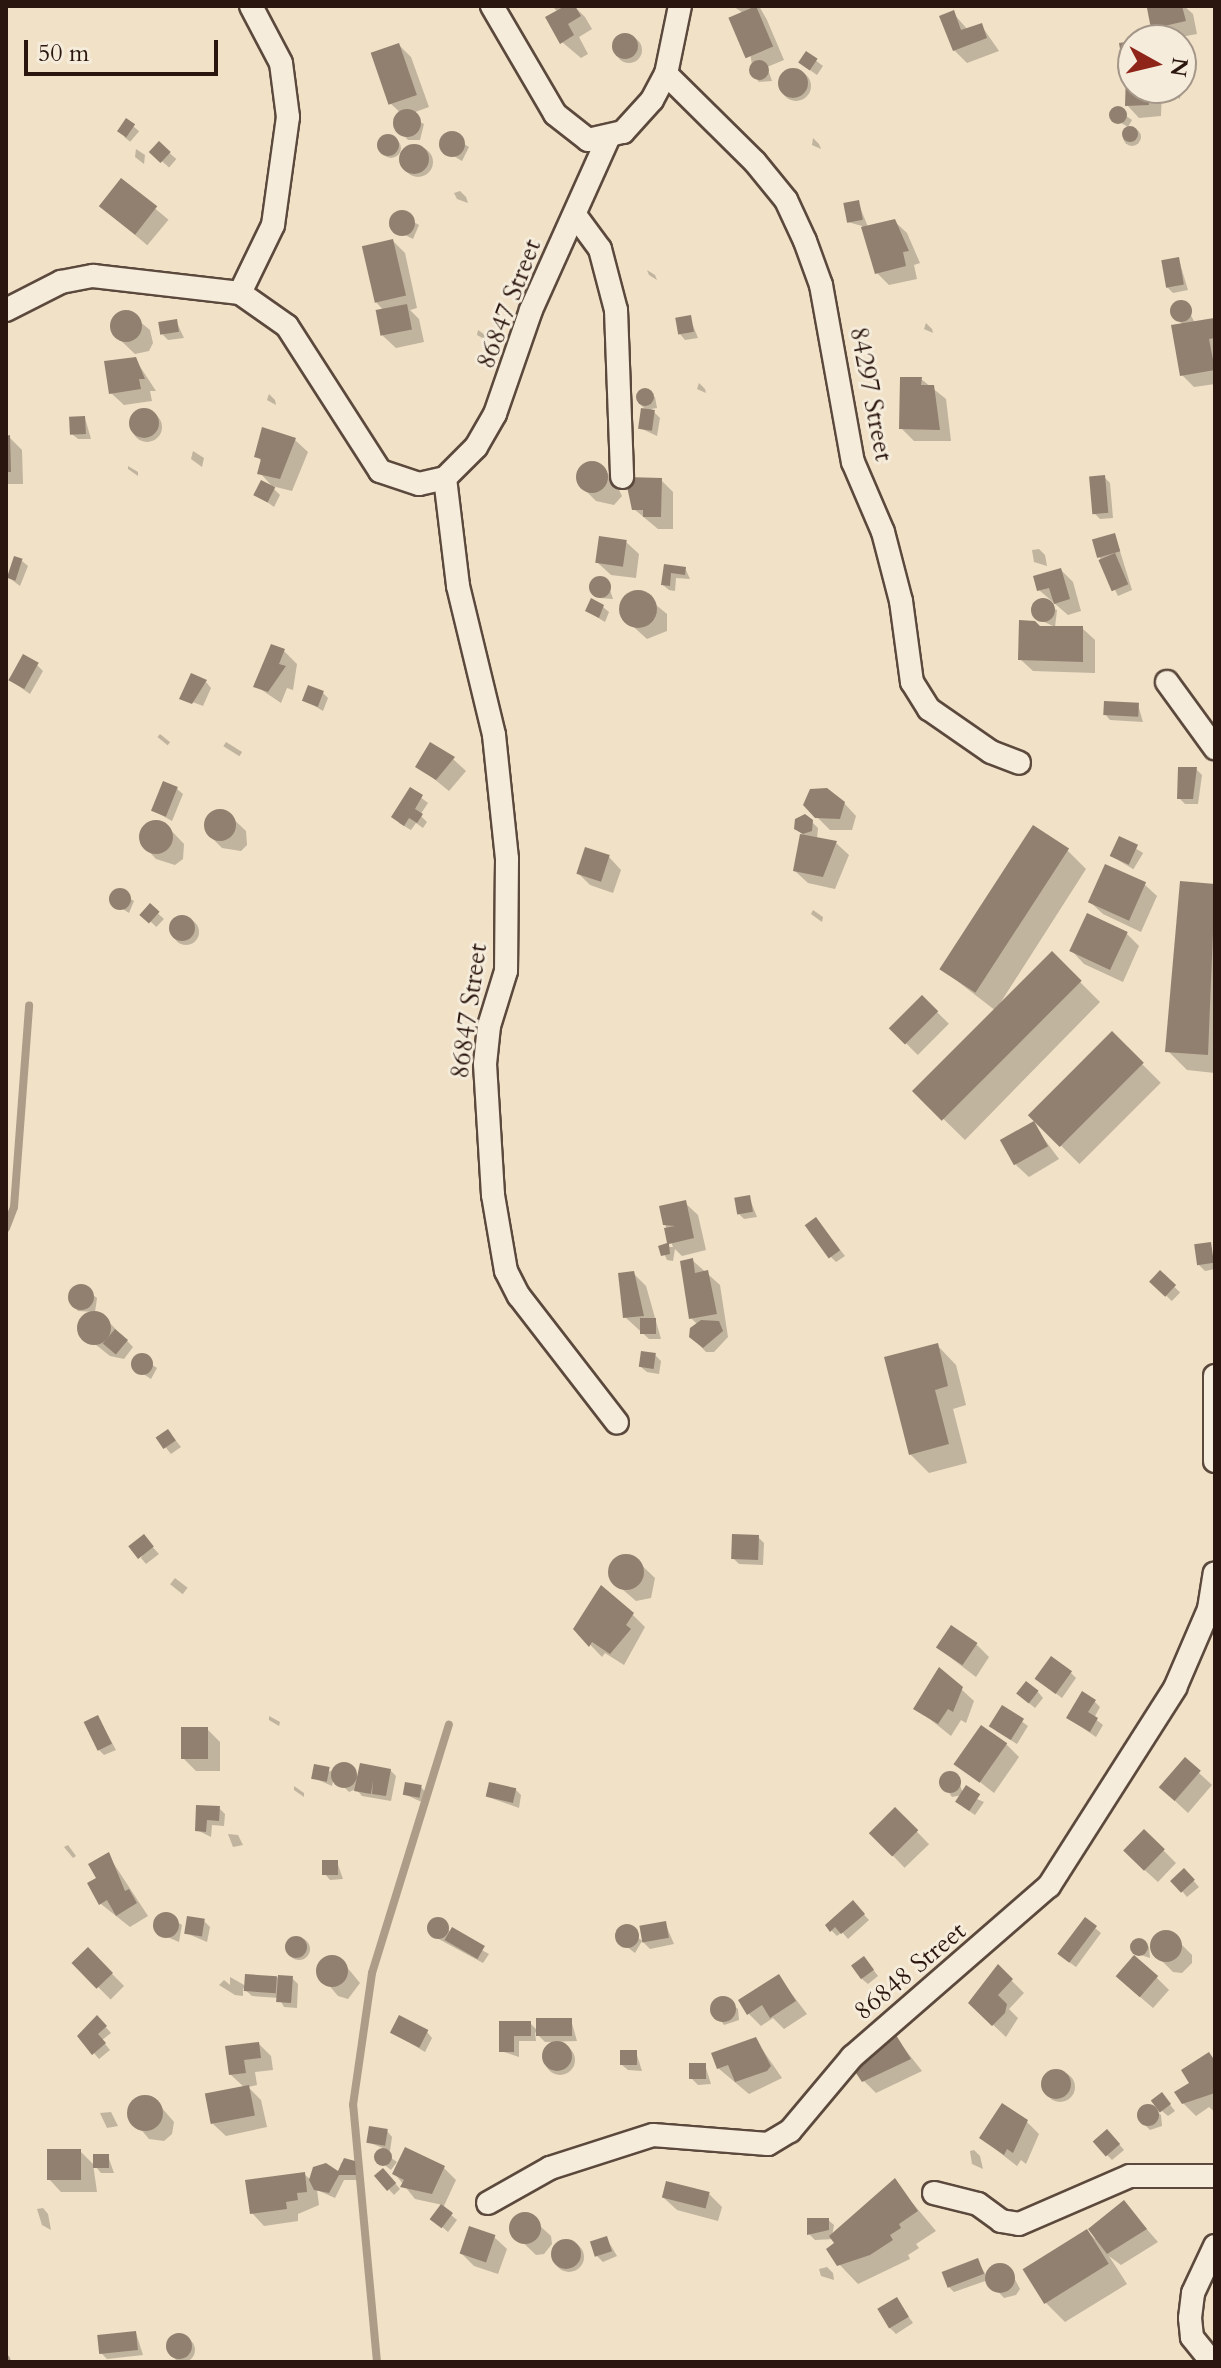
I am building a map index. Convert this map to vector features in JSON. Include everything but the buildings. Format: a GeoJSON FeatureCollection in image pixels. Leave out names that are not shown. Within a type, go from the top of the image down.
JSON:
{"type":"FeatureCollection","features":[{"type":"Feature","properties":{"kind":"street"},"geometry":{"type":"LineString","coordinates":[[240,293],[273,225],[288,117],[281,63],[251,6]]}},
{"type":"Feature","properties":{"kind":"street"},"geometry":{"type":"LineString","coordinates":[[492,6],[555,114],[588,140],[608,139],[637,120],[666,74],[680,6]]}},
{"type":"Feature","properties":{"kind":"street","name":"84297 Street"},"geometry":{"type":"LineString","coordinates":[[666,74],[755,162],[786,200],[805,241],[821,285],[853,462],[883,532],[901,601],[912,682],[929,709],[991,752],[1019,763]]}},
{"type":"Feature","properties":{"kind":"street","name":"86847 Street"},"geometry":{"type":"LineString","coordinates":[[608,139],[531,310],[495,414],[476,447],[445,478],[458,586],[494,735],[507,859],[506,971],[489,1026],[485,1064],[493,1195],[504,1259],[519,1296],[617,1423]]}},
{"type":"Feature","properties":{"kind":"street"},"geometry":{"type":"LineString","coordinates":[[575,215],[600,249],[616,310],[622,477]]}},
{"type":"Feature","properties":{"kind":"street"},"geometry":{"type":"LineString","coordinates":[[6,310],[61,282],[93,276],[240,293],[287,326],[380,471],[419,484],[445,478]]}},
{"type":"Feature","properties":{"kind":"street"},"geometry":{"type":"LineString","coordinates":[[1167,682],[1215,748]]}},
{"type":"Feature","properties":{"kind":"street"},"geometry":{"type":"LineString","coordinates":[[1215,1376],[1215,1461]]}},
{"type":"Feature","properties":{"kind":"street","name":"86848 Street"},"geometry":{"type":"LineString","coordinates":[[488,2203],[550,2168],[653,2135],[768,2144],[790,2131],[852,2057],[1049,1886],[1175,1688],[1209,1609],[1215,1573]]}},
{"type":"Feature","properties":{"kind":"street"},"geometry":{"type":"LineString","coordinates":[[934,2193],[978,2204],[1001,2221],[1019,2224],[1130,2176],[1215,2176]]}},
{"type":"Feature","properties":{"kind":"street"},"geometry":{"type":"LineString","coordinates":[[1212,2362],[1192,2337],[1190,2318],[1193,2293],[1215,2246]]}},
{"type":"Feature","properties":{"kind":"waterway"},"geometry":{"type":"LineString","coordinates":[[6,1228],[14,1207],[29,1006]]}},
{"type":"Feature","properties":{"kind":"waterway"},"geometry":{"type":"LineString","coordinates":[[377,2362],[353,2105],[372,1973],[449,1725]]}}]}
